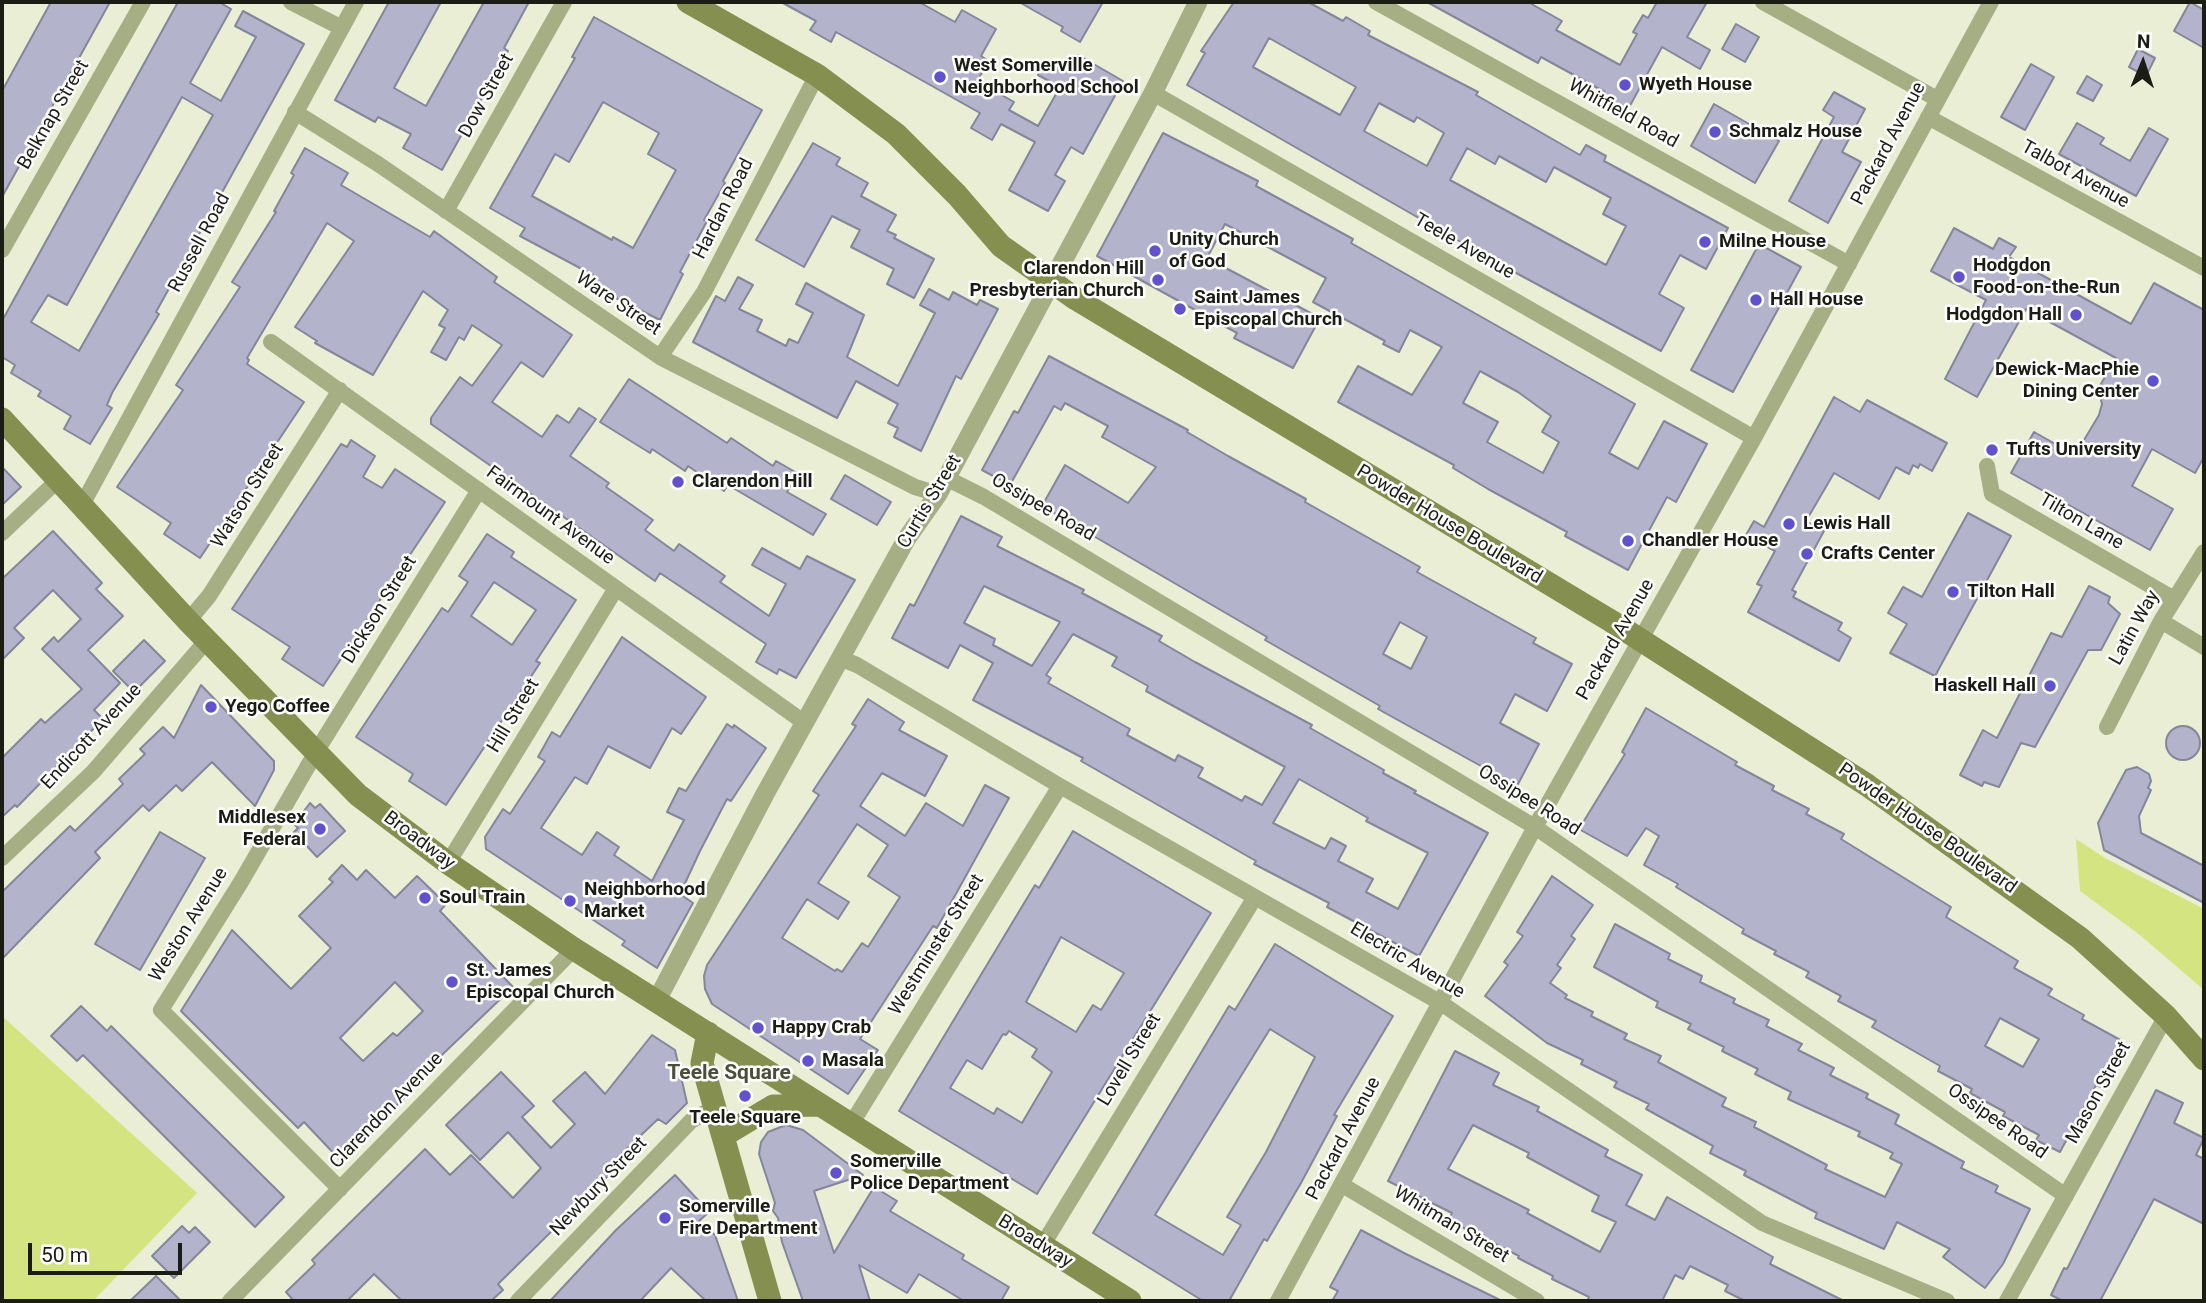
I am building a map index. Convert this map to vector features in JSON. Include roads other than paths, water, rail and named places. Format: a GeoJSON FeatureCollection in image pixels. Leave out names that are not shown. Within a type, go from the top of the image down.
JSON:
{"type":"FeatureCollection","features":[{"type":"Feature","properties":{"kind":"main road","name":"Powder House Boulevard"},"geometry":{"type":"LineString","coordinates":[[688,2],[817,75],[895,134],[957,195],[1001,246],[1052,282],[1337,459],[1640,639],[1867,785],[2080,938],[2166,1016],[2204,1059]]}},
{"type":"Feature","properties":{"kind":"main road","name":"Broadway"},"geometry":{"type":"LineString","coordinates":[[2,419],[188,621],[358,795],[447,863],[574,949],[657,999],[850,1126],[1130,1301]]}},
{"type":"Feature","properties":{"kind":"main road"},"geometry":{"type":"LineString","coordinates":[[708,1033],[702,1063],[770,1301]]}},
{"type":"Feature","properties":{"kind":"main road"},"geometry":{"type":"LineString","coordinates":[[723,1136],[773,1106],[818,1105]]}},
{"type":"Feature","properties":{"kind":"street","name":"Belknap Street"},"geometry":{"type":"LineString","coordinates":[[2,250],[143,2]]}},
{"type":"Feature","properties":{"kind":"street"},"geometry":{"type":"LineString","coordinates":[[291,2],[342,28]]}},
{"type":"Feature","properties":{"kind":"street","name":"Russell Road"},"geometry":{"type":"LineString","coordinates":[[82,505],[356,2]]}},
{"type":"Feature","properties":{"kind":"street","name":"Dow Street"},"geometry":{"type":"LineString","coordinates":[[446,211],[564,2]]}},
{"type":"Feature","properties":{"kind":"street","name":"Whitfield Road"},"geometry":{"type":"LineString","coordinates":[[1376,2],[1849,264]]}},
{"type":"Feature","properties":{"kind":"street"},"geometry":{"type":"LineString","coordinates":[[1763,2],[1937,99]]}},
{"type":"Feature","properties":{"kind":"street","name":"Packard Avenue"},"geometry":{"type":"LineString","coordinates":[[1279,1301],[1344,1186],[1535,827],[1754,438],[1991,2]]}},
{"type":"Feature","properties":{"kind":"street","name":"Curtis Street"},"geometry":{"type":"LineString","coordinates":[[657,999],[805,723],[907,538],[942,486],[1052,282],[1153,93],[1193,3]]}},
{"type":"Feature","properties":{"kind":"street","name":"Hardan Road"},"geometry":{"type":"LineString","coordinates":[[660,357],[703,293],[817,75]]}},
{"type":"Feature","properties":{"kind":"street","name":"Teele Avenue"},"geometry":{"type":"LineString","coordinates":[[1153,93],[1754,438]]}},
{"type":"Feature","properties":{"kind":"street","name":"Ware Street"},"geometry":{"type":"LineString","coordinates":[[295,112],[660,357],[915,486],[942,486]]}},
{"type":"Feature","properties":{"kind":"street","name":"Talbot Avenue"},"geometry":{"type":"LineString","coordinates":[[1928,117],[2204,268]]}},
{"type":"Feature","properties":{"kind":"street","name":"Fairmount Avenue"},"geometry":{"type":"LineString","coordinates":[[271,342],[805,723]]}},
{"type":"Feature","properties":{"kind":"street","name":"Watson Street"},"geometry":{"type":"LineString","coordinates":[[188,621],[209,596],[340,390]]}},
{"type":"Feature","properties":{"kind":"street","name":"Tilton Lane"},"geometry":{"type":"LineString","coordinates":[[1987,466],[1992,494],[2174,599]]}},
{"type":"Feature","properties":{"kind":"street"},"geometry":{"type":"LineString","coordinates":[[2,533],[58,480]]}},
{"type":"Feature","properties":{"kind":"street","name":"Ossipee Road"},"geometry":{"type":"LineString","coordinates":[[942,486],[984,497],[1535,827],[2066,1196]]}},
{"type":"Feature","properties":{"kind":"street","name":"Dickson Street"},"geometry":{"type":"LineString","coordinates":[[316,752],[480,490]]}},
{"type":"Feature","properties":{"kind":"street","name":"Latin Way"},"geometry":{"type":"LineString","coordinates":[[2107,727],[2161,621],[2204,552]]}},
{"type":"Feature","properties":{"kind":"street","name":"Hill Street"},"geometry":{"type":"LineString","coordinates":[[447,863],[615,590]]}},
{"type":"Feature","properties":{"kind":"street"},"geometry":{"type":"LineString","coordinates":[[2161,621],[2204,647]]}},
{"type":"Feature","properties":{"kind":"street","name":"Endicott Avenue"},"geometry":{"type":"LineString","coordinates":[[2,858],[93,772],[208,639]]}},
{"type":"Feature","properties":{"kind":"street","name":"Electric Avenue"},"geometry":{"type":"LineString","coordinates":[[842,659],[857,665],[1060,786],[1441,1003],[1762,1223],[1947,1301]]}},
{"type":"Feature","properties":{"kind":"street","name":"Weston Avenue"},"geometry":{"type":"LineString","coordinates":[[316,752],[241,882],[161,1010],[340,1189]]}},
{"type":"Feature","properties":{"kind":"street","name":"Westminster Street"},"geometry":{"type":"LineString","coordinates":[[850,1126],[1060,786]]}},
{"type":"Feature","properties":{"kind":"street","name":"Lovell Street"},"geometry":{"type":"LineString","coordinates":[[1042,1246],[1255,897]]}},
{"type":"Feature","properties":{"kind":"street","name":"Clarendon Avenue"},"geometry":{"type":"LineString","coordinates":[[230,1301],[574,949]]}},
{"type":"Feature","properties":{"kind":"street","name":"Mason Street"},"geometry":{"type":"LineString","coordinates":[[2007,1301],[2166,1016]]}},
{"type":"Feature","properties":{"kind":"street","name":"Newbury Street"},"geometry":{"type":"LineString","coordinates":[[518,1301],[691,1121],[715,1107]]}},
{"type":"Feature","properties":{"kind":"street","name":"Whitman Street"},"geometry":{"type":"LineString","coordinates":[[1344,1186],[1537,1301]]}},
{"type":"Feature","properties":{"kind":"place","name":"West Somerville Neighborhood School"},"geometry":{"type":"Point","coordinates":[940,77]}},
{"type":"Feature","properties":{"kind":"place","name":"Wyeth House"},"geometry":{"type":"Point","coordinates":[1625,85]}},
{"type":"Feature","properties":{"kind":"place","name":"Schmalz House"},"geometry":{"type":"Point","coordinates":[1715,132]}},
{"type":"Feature","properties":{"kind":"place","name":"Milne House"},"geometry":{"type":"Point","coordinates":[1705,242]}},
{"type":"Feature","properties":{"kind":"place","name":"Unity Church of God"},"geometry":{"type":"Point","coordinates":[1155,251]}},
{"type":"Feature","properties":{"kind":"place","name":"Hodgdon Food-on-the-Run"},"geometry":{"type":"Point","coordinates":[1959,277]}},
{"type":"Feature","properties":{"kind":"place","name":"Clarendon Hill Presbyterian Church"},"geometry":{"type":"Point","coordinates":[1158,280]}},
{"type":"Feature","properties":{"kind":"place","name":"Hall House"},"geometry":{"type":"Point","coordinates":[1756,300]}},
{"type":"Feature","properties":{"kind":"place","name":"Saint James Episcopal Church"},"geometry":{"type":"Point","coordinates":[1180,309]}},
{"type":"Feature","properties":{"kind":"place","name":"Hodgdon Hall"},"geometry":{"type":"Point","coordinates":[2076,315]}},
{"type":"Feature","properties":{"kind":"place","name":"Dewick-MacPhie Dining Center"},"geometry":{"type":"Point","coordinates":[2153,381]}},
{"type":"Feature","properties":{"kind":"place","name":"Tufts University"},"geometry":{"type":"Point","coordinates":[1992,450]}},
{"type":"Feature","properties":{"kind":"place","name":"Clarendon Hill"},"geometry":{"type":"Point","coordinates":[678,482]}},
{"type":"Feature","properties":{"kind":"place","name":"Lewis Hall"},"geometry":{"type":"Point","coordinates":[1789,524]}},
{"type":"Feature","properties":{"kind":"place","name":"Chandler House"},"geometry":{"type":"Point","coordinates":[1628,541]}},
{"type":"Feature","properties":{"kind":"place","name":"Crafts Center"},"geometry":{"type":"Point","coordinates":[1807,554]}},
{"type":"Feature","properties":{"kind":"place","name":"Tilton Hall"},"geometry":{"type":"Point","coordinates":[1953,592]}},
{"type":"Feature","properties":{"kind":"place","name":"Haskell Hall"},"geometry":{"type":"Point","coordinates":[2050,686]}},
{"type":"Feature","properties":{"kind":"place","name":"Yego Coffee"},"geometry":{"type":"Point","coordinates":[211,707]}},
{"type":"Feature","properties":{"kind":"place","name":"Middlesex Federal"},"geometry":{"type":"Point","coordinates":[320,829]}},
{"type":"Feature","properties":{"kind":"place","name":"Soul Train"},"geometry":{"type":"Point","coordinates":[425,898]}},
{"type":"Feature","properties":{"kind":"place","name":"Neighborhood Market"},"geometry":{"type":"Point","coordinates":[570,901]}},
{"type":"Feature","properties":{"kind":"place","name":"St. James Episcopal Church"},"geometry":{"type":"Point","coordinates":[452,982]}},
{"type":"Feature","properties":{"kind":"place","name":"Happy Crab"},"geometry":{"type":"Point","coordinates":[758,1028]}},
{"type":"Feature","properties":{"kind":"place","name":"Masala"},"geometry":{"type":"Point","coordinates":[808,1061]}},
{"type":"Feature","properties":{"kind":"place","name":"Teele Square"},"geometry":{"type":"Point","coordinates":[745,1096]}},
{"type":"Feature","properties":{"kind":"place","name":"Somerville Police Department"},"geometry":{"type":"Point","coordinates":[836,1173]}},
{"type":"Feature","properties":{"kind":"place","name":"Somerville Fire Department"},"geometry":{"type":"Point","coordinates":[665,1218]}},
{"type":"Feature","properties":{"kind":"district","name":"Teele Square"},"geometry":{"type":"Point","coordinates":[729,1074]}}]}
